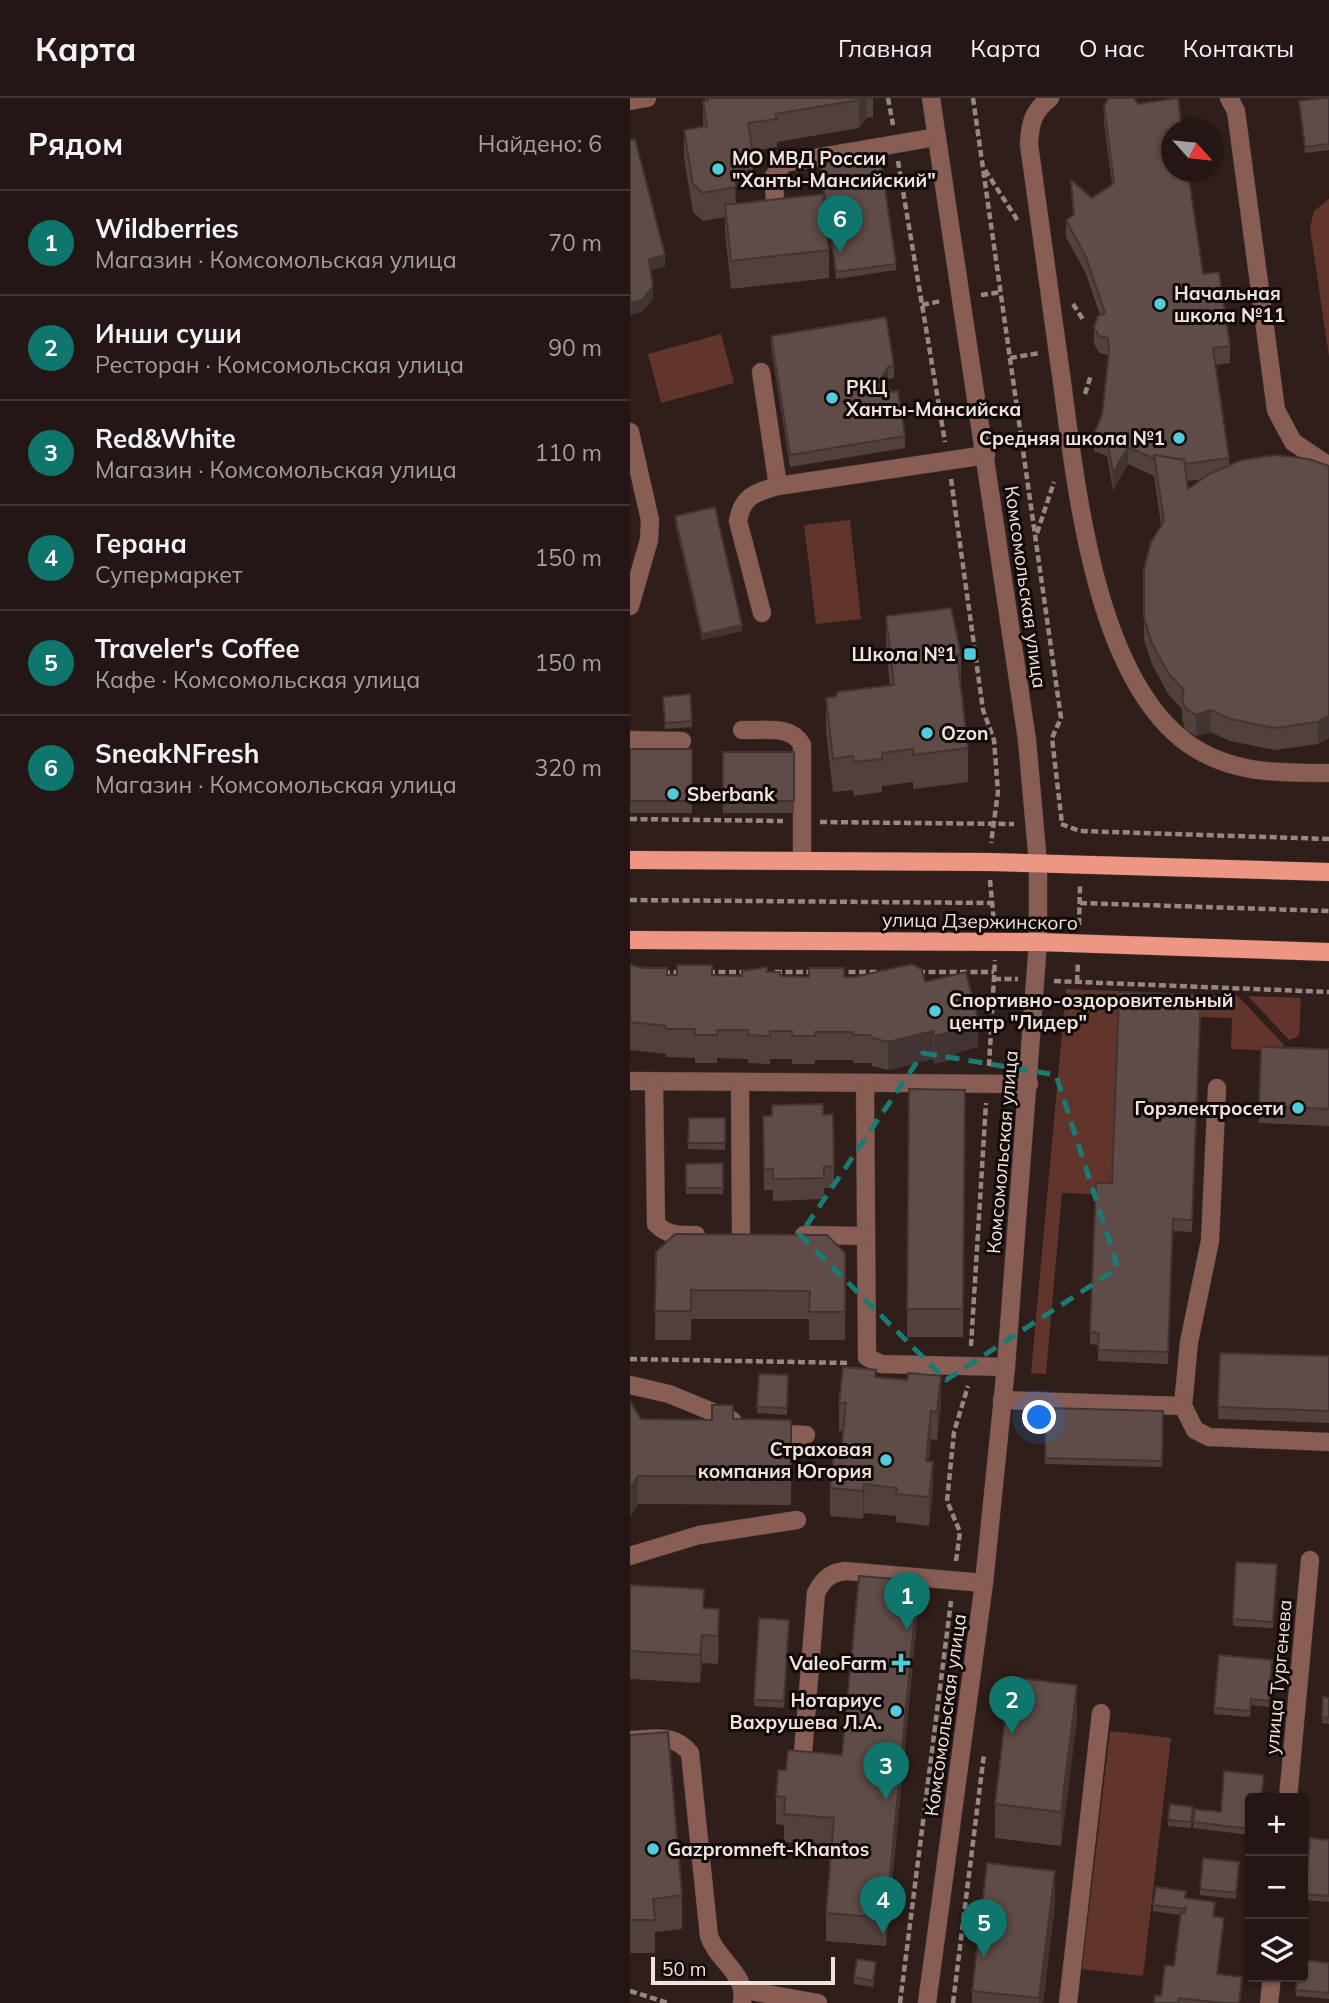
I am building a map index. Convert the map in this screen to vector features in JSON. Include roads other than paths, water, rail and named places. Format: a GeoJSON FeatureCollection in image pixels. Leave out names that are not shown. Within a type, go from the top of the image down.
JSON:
{"type":"FeatureCollection","features":[{"type":"Feature","properties":{"kind":"main road"},"geometry":{"type":"LineString","coordinates":[[630,860],[990,862],[1329,872]]}},
{"type":"Feature","properties":{"kind":"main road","name":"улица Дзержинского"},"geometry":{"type":"LineString","coordinates":[[630,940],[1038,942],[1329,952]]}},
{"type":"Feature","properties":{"kind":"street"},"geometry":{"type":"LineString","coordinates":[[630,101],[647,98]]}},
{"type":"Feature","properties":{"kind":"street","name":"Комсомольская улица"},"geometry":{"type":"LineString","coordinates":[[927,2003],[984,1583],[1006,1367],[1038,942],[1038,863],[1027,740],[931,98]]}},
{"type":"Feature","properties":{"kind":"street"},"geometry":{"type":"LineString","coordinates":[[1050,98],[1038,107],[1030,124],[1029,144],[1078,500],[1091,566],[1109,621],[1133,675],[1158,714],[1186,742],[1221,763],[1261,773],[1329,773]]}},
{"type":"Feature","properties":{"kind":"street"},"geometry":{"type":"LineString","coordinates":[[1229,98],[1236,111],[1276,410],[1293,442],[1329,466]]}},
{"type":"Feature","properties":{"kind":"street"},"geometry":{"type":"LineString","coordinates":[[775,205],[775,176],[783,163],[937,137]]}},
{"type":"Feature","properties":{"kind":"street"},"geometry":{"type":"LineString","coordinates":[[761,372],[778,486]]}},
{"type":"Feature","properties":{"kind":"street"},"geometry":{"type":"LineString","coordinates":[[630,432],[650,520],[649,540],[630,606]]}},
{"type":"Feature","properties":{"kind":"street"},"geometry":{"type":"LineString","coordinates":[[762,613],[738,521],[741,506],[748,496],[778,486],[986,455]]}},
{"type":"Feature","properties":{"kind":"street"},"geometry":{"type":"LineString","coordinates":[[742,730],[786,731],[795,734],[802,745],[802,861]]}},
{"type":"Feature","properties":{"kind":"street"},"geometry":{"type":"LineString","coordinates":[[630,740],[682,741]]}},
{"type":"Feature","properties":{"kind":"street"},"geometry":{"type":"LineString","coordinates":[[630,1082],[1029,1084]]}},
{"type":"Feature","properties":{"kind":"street"},"geometry":{"type":"LineString","coordinates":[[654,1082],[656,1224],[664,1232],[675,1235],[734,1235],[740,1082]]}},
{"type":"Feature","properties":{"kind":"street"},"geometry":{"type":"LineString","coordinates":[[864,1083],[867,1357],[881,1364],[1006,1367]]}},
{"type":"Feature","properties":{"kind":"street"},"geometry":{"type":"LineString","coordinates":[[1217,1088],[1210,1241],[1189,1342],[1183,1406],[1195,1430],[1209,1437],[1329,1442]]}},
{"type":"Feature","properties":{"kind":"street"},"geometry":{"type":"LineString","coordinates":[[782,1235],[864,1236]]}},
{"type":"Feature","properties":{"kind":"street"},"geometry":{"type":"LineString","coordinates":[[630,1385],[670,1394],[765,1433],[806,1435]]}},
{"type":"Feature","properties":{"kind":"street"},"geometry":{"type":"LineString","coordinates":[[1002,1400],[1183,1406]]}},
{"type":"Feature","properties":{"kind":"street"},"geometry":{"type":"LineString","coordinates":[[630,1556],[699,1535],[797,1520]]}},
{"type":"Feature","properties":{"kind":"street","name":"улица Тургенева"},"geometry":{"type":"LineString","coordinates":[[1288,1793],[1310,1560]]}},
{"type":"Feature","properties":{"kind":"street"},"geometry":{"type":"LineString","coordinates":[[802,1765],[816,1593],[823,1580],[834,1573],[845,1571],[984,1583]]}},
{"type":"Feature","properties":{"kind":"street"},"geometry":{"type":"LineString","coordinates":[[1068,2003],[1101,1713]]}},
{"type":"Feature","properties":{"kind":"street"},"geometry":{"type":"LineString","coordinates":[[630,1740],[670,1738],[682,1744],[690,1753],[709,1936],[713,1948],[737,1975],[744,1997],[818,2003]]}},
{"type":"Feature","properties":{"kind":"street"},"geometry":{"type":"LineString","coordinates":[[1269,2003],[1271,1982]]}},
{"type":"Feature","properties":{"kind":"place","name":"МО МВД России \"Ханты-Мансийский\""},"geometry":{"type":"Point","coordinates":[718,169]}},
{"type":"Feature","properties":{"kind":"place","name":"SneakNFresh"},"geometry":{"type":"Point","coordinates":[840,253]}},
{"type":"Feature","properties":{"kind":"place","name":"Начальная школа №11"},"geometry":{"type":"Point","coordinates":[1160,304]}},
{"type":"Feature","properties":{"kind":"place","name":"РКЦ Ханты-Мансийска"},"geometry":{"type":"Point","coordinates":[832,398]}},
{"type":"Feature","properties":{"kind":"place","name":"Средняя школа №1"},"geometry":{"type":"Point","coordinates":[1179,438]}},
{"type":"Feature","properties":{"kind":"place","name":"Школа №1"},"geometry":{"type":"Point","coordinates":[970,654]}},
{"type":"Feature","properties":{"kind":"place","name":"Ozon"},"geometry":{"type":"Point","coordinates":[927,733]}},
{"type":"Feature","properties":{"kind":"place","name":"Sberbank"},"geometry":{"type":"Point","coordinates":[673,794]}},
{"type":"Feature","properties":{"kind":"place","name":"Спортивно-оздоровительный центр \"Лидер\""},"geometry":{"type":"Point","coordinates":[935,1011]}},
{"type":"Feature","properties":{"kind":"place","name":"Горэлектросети"},"geometry":{"type":"Point","coordinates":[1298,1108]}},
{"type":"Feature","properties":{"kind":"place","name":"Страховая компания Югория"},"geometry":{"type":"Point","coordinates":[886,1460]}},
{"type":"Feature","properties":{"kind":"place","name":"Wildberries"},"geometry":{"type":"Point","coordinates":[907,1630]}},
{"type":"Feature","properties":{"kind":"place","name":"ValeoFarm"},"geometry":{"type":"Point","coordinates":[901,1663]}},
{"type":"Feature","properties":{"kind":"place","name":"Нотариус Вахрушева Л.А."},"geometry":{"type":"Point","coordinates":[896,1711]}},
{"type":"Feature","properties":{"kind":"place","name":"Инши суши"},"geometry":{"type":"Point","coordinates":[1012,1734]}},
{"type":"Feature","properties":{"kind":"place","name":"Red&White"},"geometry":{"type":"Point","coordinates":[886,1800]}},
{"type":"Feature","properties":{"kind":"place","name":"Gazpromneft-Khantos"},"geometry":{"type":"Point","coordinates":[653,1849]}},
{"type":"Feature","properties":{"kind":"place","name":"Герана"},"geometry":{"type":"Point","coordinates":[883,1934]}},
{"type":"Feature","properties":{"kind":"place","name":"Traveler's Coffee"},"geometry":{"type":"Point","coordinates":[984,1957]}}]}
